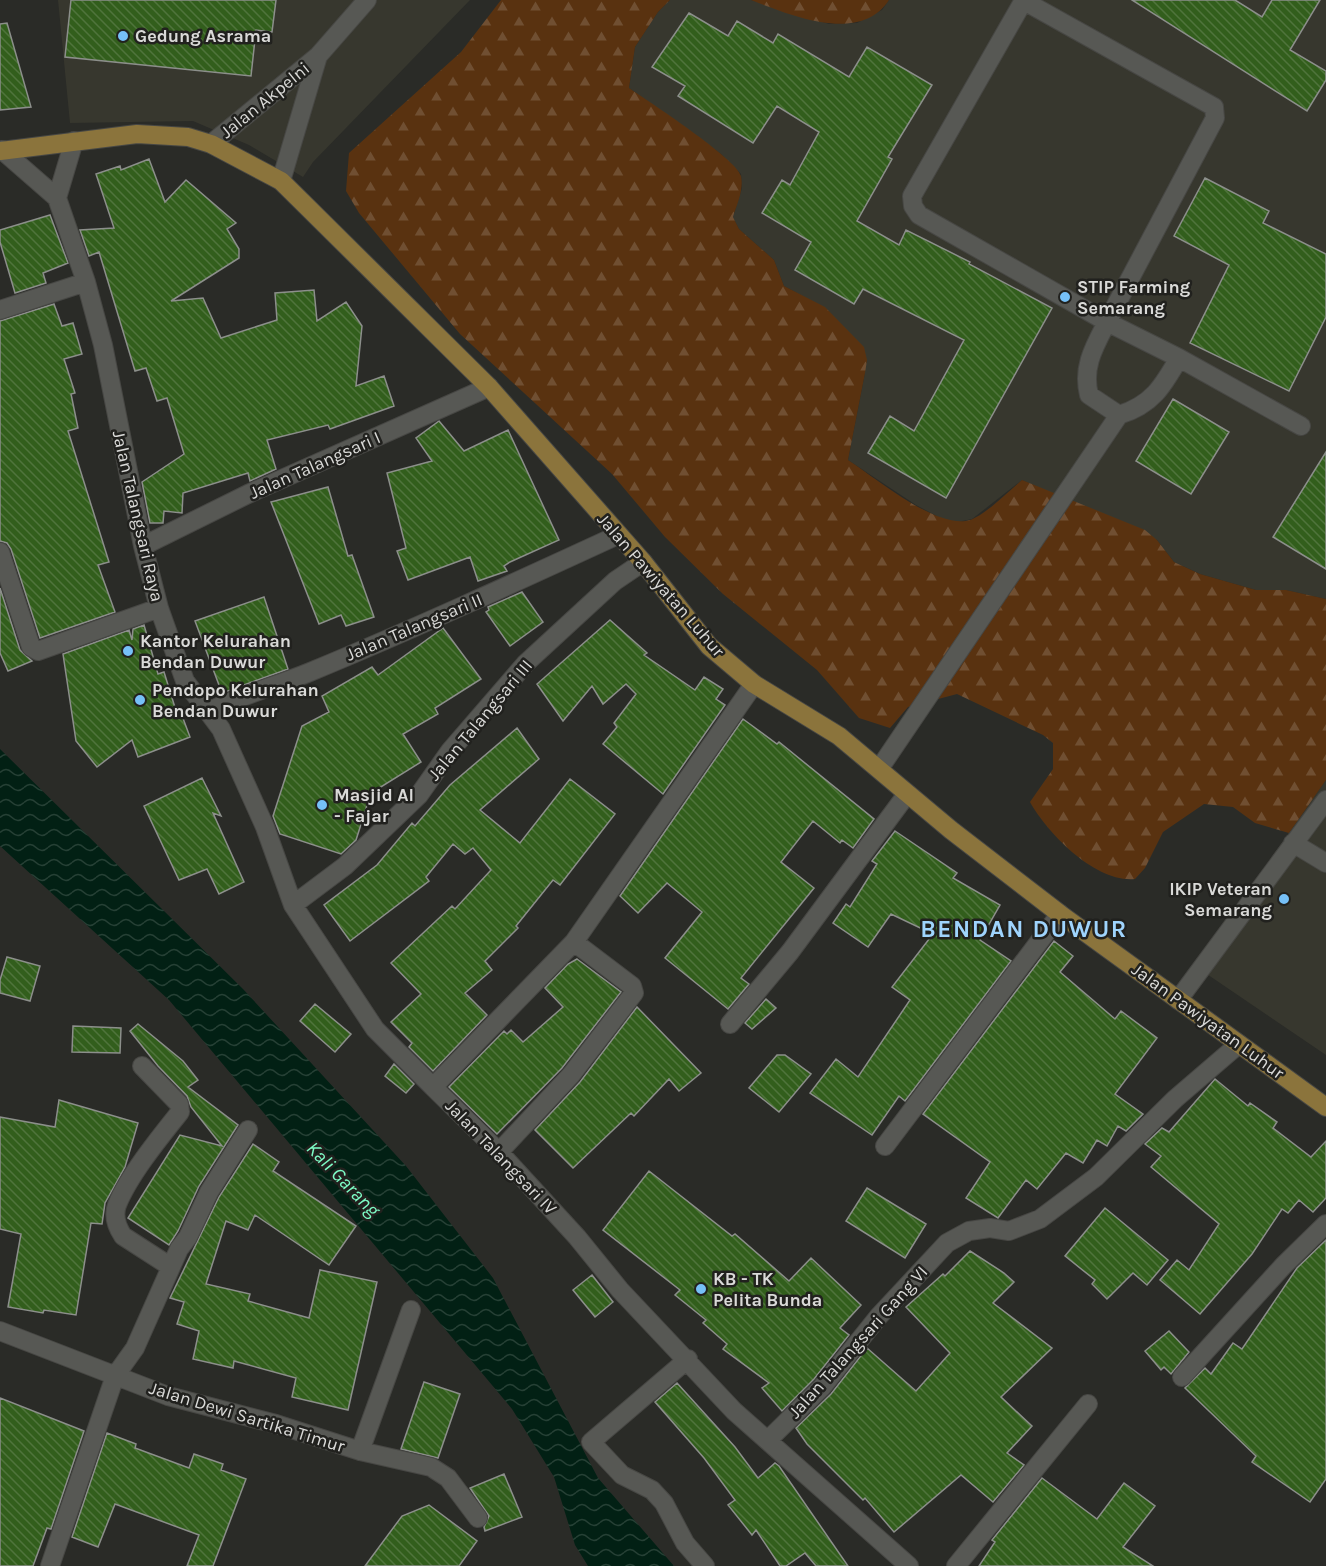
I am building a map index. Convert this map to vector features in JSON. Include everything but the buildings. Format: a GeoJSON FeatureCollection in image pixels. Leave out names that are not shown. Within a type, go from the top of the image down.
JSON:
{"type":"FeatureCollection","features":[{"type":"Feature","properties":{"kind":"main road","name":"Jalan Pawiyatan Luhur"},"geometry":{"type":"LineString","coordinates":[[1,150],[137,134],[188,137],[211,144],[281,182],[489,387],[638,558],[709,646],[754,684],[839,736],[907,794],[1060,914],[1326,1107]]}},
{"type":"Feature","properties":{"kind":"street","name":"Jalan Akpelni"},"geometry":{"type":"LineString","coordinates":[[211,144],[318,56],[367,0]]}},
{"type":"Feature","properties":{"kind":"street"},"geometry":{"type":"LineString","coordinates":[[1119,415],[1089,395],[1086,384],[1089,360],[1107,322],[1215,118],[1214,107],[1024,0],[912,196],[913,206],[919,215],[1107,322],[1179,358],[1301,426]]}},
{"type":"Feature","properties":{"kind":"street","name":"Jalan Akpelni"},"geometry":{"type":"LineString","coordinates":[[281,182],[318,56]]}},
{"type":"Feature","properties":{"kind":"street"},"geometry":{"type":"LineString","coordinates":[[57,198],[74,141]]}},
{"type":"Feature","properties":{"kind":"street","name":"Jalan Talangsari Raya"},"geometry":{"type":"LineString","coordinates":[[1,150],[57,198],[86,282],[104,345],[142,546],[159,608],[185,681],[221,729],[265,827],[293,905],[375,1029],[433,1087]]}},
{"type":"Feature","properties":{"kind":"street"},"geometry":{"type":"LineString","coordinates":[[0,310],[86,282]]}},
{"type":"Feature","properties":{"kind":"street"},"geometry":{"type":"LineString","coordinates":[[879,769],[1119,415],[1135,410],[1151,401],[1162,390],[1179,358]]}},
{"type":"Feature","properties":{"kind":"street","name":"Jalan Talangsari I"},"geometry":{"type":"LineString","coordinates":[[142,546],[279,480],[428,416],[489,387]]}},
{"type":"Feature","properties":{"kind":"street","name":"Jalan Talangsari II"},"geometry":{"type":"LineString","coordinates":[[208,712],[234,699],[308,673],[620,537]]}},
{"type":"Feature","properties":{"kind":"street"},"geometry":{"type":"LineString","coordinates":[[0,552],[31,648],[38,651],[159,608]]}},
{"type":"Feature","properties":{"kind":"street","name":"Jalan Talangsari III"},"geometry":{"type":"LineString","coordinates":[[293,905],[345,866],[419,795],[450,751],[526,663],[638,558]]}},
{"type":"Feature","properties":{"kind":"street","name":"Jalan Talangsari IV"},"geometry":{"type":"LineString","coordinates":[[754,684],[574,942],[433,1087],[499,1152],[577,1237],[620,1290],[688,1359],[734,1411],[907,1565]]}},
{"type":"Feature","properties":{"kind":"street"},"geometry":{"type":"LineString","coordinates":[[730,1024],[790,952],[907,794]]}},
{"type":"Feature","properties":{"kind":"street"},"geometry":{"type":"LineString","coordinates":[[1178,1000],[1326,800]]}},
{"type":"Feature","properties":{"kind":"street"},"geometry":{"type":"LineString","coordinates":[[1293,843],[1326,863]]}},
{"type":"Feature","properties":{"kind":"street"},"geometry":{"type":"LineString","coordinates":[[885,1146],[1060,914]]}},
{"type":"Feature","properties":{"kind":"street"},"geometry":{"type":"LineString","coordinates":[[499,1152],[571,1075],[633,997],[634,988],[632,986],[574,942]]}},
{"type":"Feature","properties":{"kind":"street","name":"Jalan Talangsari Gang VI"},"geometry":{"type":"LineString","coordinates":[[768,1440],[822,1387],[879,1316],[947,1243],[969,1231],[990,1228],[1009,1231],[1040,1219],[1096,1177],[1175,1099],[1239,1044]]}},
{"type":"Feature","properties":{"kind":"street"},"geometry":{"type":"LineString","coordinates":[[142,1066],[179,1104],[180,1112],[148,1153],[116,1206],[115,1218],[123,1236],[171,1267]]}},
{"type":"Feature","properties":{"kind":"street"},"geometry":{"type":"LineString","coordinates":[[50,1566],[115,1376],[135,1348],[171,1267],[209,1192],[248,1130]]}},
{"type":"Feature","properties":{"kind":"street"},"geometry":{"type":"LineString","coordinates":[[1182,1377],[1283,1266],[1326,1224]]}},
{"type":"Feature","properties":{"kind":"street"},"geometry":{"type":"LineString","coordinates":[[360,1451],[411,1310]]}},
{"type":"Feature","properties":{"kind":"street","name":"Jalan Dewi Sartika Timur"},"geometry":{"type":"LineString","coordinates":[[0,1331],[168,1396],[276,1424],[360,1451],[441,1471],[478,1518]]}},
{"type":"Feature","properties":{"kind":"street"},"geometry":{"type":"LineString","coordinates":[[688,1359],[591,1442],[622,1476],[652,1490],[664,1503],[685,1543],[705,1566]]}},
{"type":"Feature","properties":{"kind":"street"},"geometry":{"type":"LineString","coordinates":[[956,1566],[1088,1404]]}},
{"type":"Feature","properties":{"kind":"shaded area"},"geometry":{"type":"Polygon","coordinates":[[[58,0],[470,0],[313,162],[303,177],[249,145],[193,121],[70,123],[58,0]]]}},
{"type":"Feature","properties":{"kind":"shaded area","name":"STIP Farming Semarang"},"geometry":{"type":"Polygon","coordinates":[[[670,0],[751,0],[829,24],[857,23],[882,10],[889,0],[1326,0],[1326,599],[1286,590],[1256,590],[1200,574],[1174,562],[1157,540],[1022,480],[972,519],[958,522],[944,520],[916,505],[848,460],[865,373],[825,308],[784,286],[774,260],[739,229],[733,217],[742,188],[741,174],[721,154],[629,88],[635,47],[658,12],[670,0]]]}},
{"type":"Feature","properties":{"kind":"shaded area","name":"IKIP Veteran Semarang"},"geometry":{"type":"Polygon","coordinates":[[[1326,780],[1326,1055],[1195,966],[1326,780]]]}},
{"type":"Feature","properties":{"kind":"green space"},"geometry":{"type":"Polygon","coordinates":[[[501,0],[670,0],[658,12],[635,47],[629,88],[709,144],[736,168],[741,176],[742,186],[733,217],[739,229],[774,260],[784,286],[825,307],[864,347],[867,360],[848,460],[890,490],[924,510],[956,521],[970,520],[983,513],[1022,480],[1145,530],[1157,540],[1174,562],[1200,574],[1256,590],[1286,590],[1326,599],[1326,780],[1289,833],[1255,823],[1233,807],[1204,804],[1163,832],[1145,868],[1135,879],[1120,878],[1089,865],[1061,841],[1038,815],[1030,802],[1053,769],[1053,743],[1043,735],[957,694],[908,707],[890,728],[859,718],[817,670],[723,594],[665,537],[612,474],[460,334],[359,213],[346,191],[349,153],[461,52],[501,0]]]}},
{"type":"Feature","properties":{"kind":"green space"},"geometry":{"type":"Polygon","coordinates":[[[751,0],[889,0],[876,14],[861,21],[843,24],[804,18],[751,0]]]}},
{"type":"Feature","properties":{"kind":"water","name":"Kali Garang"},"geometry":{"type":"Polygon","coordinates":[[[0,749],[243,989],[406,1166],[493,1278],[598,1478],[674,1566],[588,1566],[575,1545],[554,1477],[512,1409],[169,1000],[0,846],[0,749]]]}},
{"type":"Feature","properties":{"kind":"place","name":"Gedung Asrama"},"geometry":{"type":"Point","coordinates":[123,36]}},
{"type":"Feature","properties":{"kind":"place","name":"STIP Farming Semarang"},"geometry":{"type":"Point","coordinates":[1065,297]}},
{"type":"Feature","properties":{"kind":"place","name":"Kantor Kelurahan Bendan Duwur"},"geometry":{"type":"Point","coordinates":[128,651]}},
{"type":"Feature","properties":{"kind":"place","name":"Pendopo Kelurahan Bendan Duwur"},"geometry":{"type":"Point","coordinates":[140,700]}},
{"type":"Feature","properties":{"kind":"place","name":"Masjid Al - Fajar"},"geometry":{"type":"Point","coordinates":[322,805]}},
{"type":"Feature","properties":{"kind":"place","name":"IKIP Veteran Semarang"},"geometry":{"type":"Point","coordinates":[1284,899]}},
{"type":"Feature","properties":{"kind":"place","name":"KB - TK Pelita Bunda"},"geometry":{"type":"Point","coordinates":[701,1289]}},
{"type":"Feature","properties":{"kind":"district","name":"BENDAN DUWUR"},"geometry":{"type":"Point","coordinates":[1024,929]}}]}
